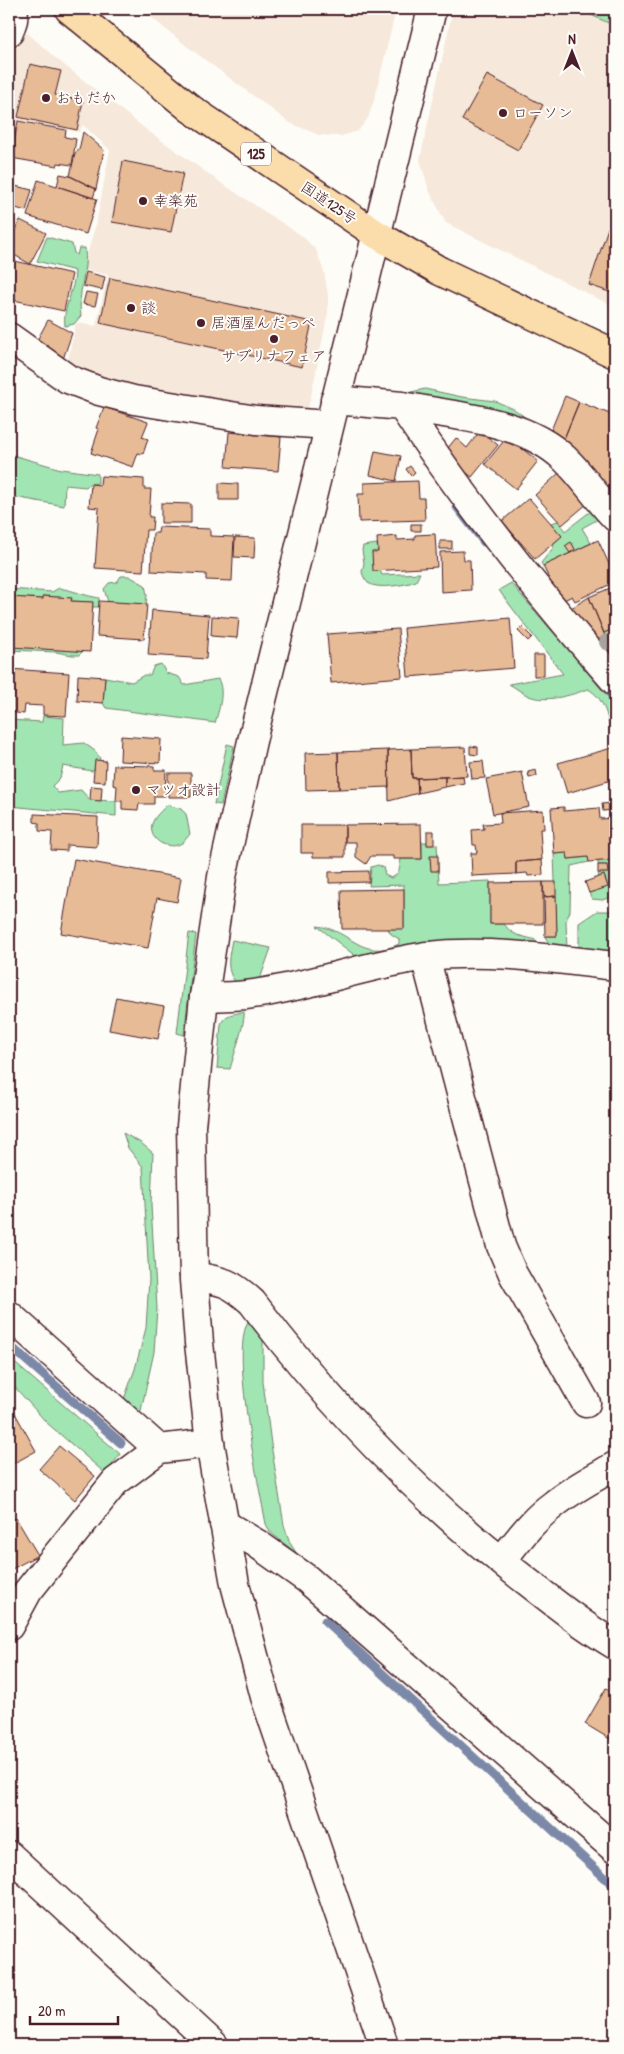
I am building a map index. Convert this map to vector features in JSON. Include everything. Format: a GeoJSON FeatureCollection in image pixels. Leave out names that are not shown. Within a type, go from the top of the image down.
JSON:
{"type":"FeatureCollection","features":[{"type":"Feature","properties":{"kind":"highway","name":"国道125号"},"geometry":{"type":"LineString","coordinates":[[70,9],[191,109],[376,234],[466,284],[615,354]]}},
{"type":"Feature","properties":{"kind":"street"},"geometry":{"type":"LineString","coordinates":[[9,32],[14,9]]}},
{"type":"Feature","properties":{"kind":"street"},"geometry":{"type":"LineString","coordinates":[[384,2045],[264,1697],[235,1584],[210,1443],[194,1276],[191,1126],[204,997],[222,877],[252,742],[432,9]]}},
{"type":"Feature","properties":{"kind":"street"},"geometry":{"type":"LineString","coordinates":[[9,337],[68,379],[98,391],[134,400],[256,420],[402,406],[520,430],[542,441],[565,458],[599,502],[615,517]]}},
{"type":"Feature","properties":{"kind":"street"},"geometry":{"type":"LineString","coordinates":[[402,406],[474,510],[615,681]]}},
{"type":"Feature","properties":{"kind":"street"},"geometry":{"type":"LineString","coordinates":[[204,997],[268,992],[370,967],[425,956],[454,954],[511,956],[615,966]]}},
{"type":"Feature","properties":{"kind":"street"},"geometry":{"type":"LineString","coordinates":[[425,956],[501,1246],[512,1274],[586,1403]]}},
{"type":"Feature","properties":{"kind":"street"},"geometry":{"type":"LineString","coordinates":[[194,1276],[223,1281],[252,1302],[326,1394],[388,1459],[501,1561],[552,1601],[615,1645]]}},
{"type":"Feature","properties":{"kind":"street"},"geometry":{"type":"LineString","coordinates":[[9,1315],[159,1450]]}},
{"type":"Feature","properties":{"kind":"street"},"geometry":{"type":"LineString","coordinates":[[9,1626],[19,1596],[115,1482],[159,1450],[210,1443]]}},
{"type":"Feature","properties":{"kind":"street"},"geometry":{"type":"LineString","coordinates":[[501,1561],[527,1529],[552,1505],[582,1484],[615,1466]]}},
{"type":"Feature","properties":{"kind":"street"},"geometry":{"type":"LineString","coordinates":[[224,1524],[256,1543],[307,1579],[615,1849]]}},
{"type":"Feature","properties":{"kind":"street"},"geometry":{"type":"LineString","coordinates":[[9,1855],[214,2045]]}},
{"type":"Feature","properties":{"kind":"shaded area"},"geometry":{"type":"Polygon","coordinates":[[[141,9],[396,9],[375,97],[368,118],[358,131],[341,136],[319,135],[290,123],[188,47],[141,9]]]}},
{"type":"Feature","properties":{"kind":"shaded area"},"geometry":{"type":"Polygon","coordinates":[[[453,9],[615,9],[615,110],[610,121],[615,123],[615,307],[446,223],[440,212],[429,190],[420,160],[453,9]]]}},
{"type":"Feature","properties":{"kind":"shaded area"},"geometry":{"type":"Polygon","coordinates":[[[13,20],[54,57],[148,131],[224,185],[302,236],[316,250],[324,272],[328,295],[328,312],[311,396],[303,424],[256,420],[66,369],[76,323],[96,326],[108,275],[83,269],[97,220],[110,150],[83,125],[79,132],[9,118],[9,32],[13,20]]]}},
{"type":"Feature","properties":{"kind":"green space"},"geometry":{"type":"Polygon","coordinates":[[[578,9],[600,9],[615,16],[615,26],[578,9]]]}},
{"type":"Feature","properties":{"kind":"green space"},"geometry":{"type":"Polygon","coordinates":[[[47,237],[72,244],[74,253],[77,255],[79,248],[85,248],[86,257],[80,299],[81,316],[74,324],[65,326],[65,312],[75,271],[37,261],[47,237]]]}},
{"type":"Feature","properties":{"kind":"green space"},"geometry":{"type":"Polygon","coordinates":[[[425,389],[462,397],[495,401],[514,409],[530,421],[421,404],[411,392],[425,389]]]}},
{"type":"Feature","properties":{"kind":"green space"},"geometry":{"type":"Polygon","coordinates":[[[9,454],[61,469],[98,474],[98,483],[89,484],[86,487],[65,485],[64,506],[9,496],[9,454]]]}},
{"type":"Feature","properties":{"kind":"green space"},"geometry":{"type":"Polygon","coordinates":[[[596,507],[602,517],[582,528],[591,543],[543,566],[541,563],[553,548],[554,543],[562,536],[551,523],[558,521],[565,531],[596,507]]]}},
{"type":"Feature","properties":{"kind":"green space"},"geometry":{"type":"Polygon","coordinates":[[[377,544],[378,552],[373,552],[382,575],[420,573],[416,581],[385,586],[368,583],[362,572],[364,563],[362,550],[363,546],[377,544]]]}},
{"type":"Feature","properties":{"kind":"green space"},"geometry":{"type":"Polygon","coordinates":[[[121,576],[129,576],[145,585],[146,604],[108,602],[104,589],[109,583],[117,582],[121,576]]]}},
{"type":"Feature","properties":{"kind":"green space"},"geometry":{"type":"Polygon","coordinates":[[[511,583],[615,705],[615,731],[611,732],[606,713],[598,697],[588,689],[567,696],[543,699],[529,696],[509,684],[563,674],[499,590],[511,583]]]}},
{"type":"Feature","properties":{"kind":"green space"},"geometry":{"type":"Polygon","coordinates":[[[59,588],[99,598],[99,607],[93,607],[92,602],[71,601],[71,598],[43,596],[43,599],[9,597],[9,589],[52,592],[59,588]]]}},
{"type":"Feature","properties":{"kind":"green space"},"geometry":{"type":"Polygon","coordinates":[[[9,628],[12,629],[12,647],[83,651],[79,655],[72,655],[56,652],[9,650],[9,628]]]}},
{"type":"Feature","properties":{"kind":"green space"},"geometry":{"type":"Polygon","coordinates":[[[614,629],[615,648],[611,649],[613,655],[602,652],[594,642],[605,636],[604,633],[614,629]]]}},
{"type":"Feature","properties":{"kind":"green space"},"geometry":{"type":"Polygon","coordinates":[[[161,664],[166,673],[179,677],[184,685],[218,679],[221,695],[220,707],[215,723],[106,708],[103,703],[105,677],[132,682],[144,675],[150,675],[154,666],[161,664]]]}},
{"type":"Feature","properties":{"kind":"green space"},"geometry":{"type":"Polygon","coordinates":[[[43,716],[64,718],[63,745],[84,743],[95,751],[100,758],[97,767],[92,771],[63,766],[60,778],[52,786],[58,793],[81,790],[90,800],[116,801],[116,816],[9,806],[9,720],[42,722],[43,716]]]}},
{"type":"Feature","properties":{"kind":"green space"},"geometry":{"type":"Polygon","coordinates":[[[227,744],[234,746],[221,805],[214,804],[227,744]]]}},
{"type":"Feature","properties":{"kind":"green space"},"geometry":{"type":"Polygon","coordinates":[[[167,805],[181,809],[186,814],[190,834],[183,842],[177,845],[171,846],[161,843],[153,835],[152,824],[154,819],[167,805]]]}},
{"type":"Feature","properties":{"kind":"green space"},"geometry":{"type":"Polygon","coordinates":[[[422,842],[427,842],[428,845],[437,844],[439,883],[490,881],[490,924],[504,924],[517,935],[536,940],[539,944],[358,958],[317,926],[328,928],[365,947],[386,949],[399,944],[399,939],[391,934],[388,929],[404,928],[404,885],[369,886],[371,867],[378,865],[383,867],[385,875],[391,878],[398,872],[401,859],[422,859],[422,842]]]}},
{"type":"Feature","properties":{"kind":"green space"},"geometry":{"type":"Polygon","coordinates":[[[567,853],[568,859],[588,857],[589,862],[571,866],[570,911],[566,921],[567,951],[553,947],[545,936],[557,936],[554,854],[567,853]]]}},
{"type":"Feature","properties":{"kind":"green space"},"geometry":{"type":"Polygon","coordinates":[[[615,860],[615,896],[602,900],[592,899],[589,893],[608,886],[604,875],[599,877],[598,873],[607,873],[607,865],[598,865],[598,861],[615,860]]]}},
{"type":"Feature","properties":{"kind":"green space"},"geometry":{"type":"Polygon","coordinates":[[[597,911],[615,911],[615,959],[579,953],[579,923],[597,911]]]}},
{"type":"Feature","properties":{"kind":"green space"},"geometry":{"type":"Polygon","coordinates":[[[189,933],[196,934],[184,1035],[177,1033],[189,933]]]}},
{"type":"Feature","properties":{"kind":"green space"},"geometry":{"type":"Polygon","coordinates":[[[232,940],[271,948],[259,982],[239,985],[234,980],[229,970],[232,940]]]}},
{"type":"Feature","properties":{"kind":"green space"},"geometry":{"type":"Polygon","coordinates":[[[244,1012],[241,1031],[230,1069],[217,1068],[221,1024],[227,1016],[244,1012]]]}},
{"type":"Feature","properties":{"kind":"green space"},"geometry":{"type":"Polygon","coordinates":[[[123,1133],[141,1143],[153,1153],[151,1205],[157,1308],[154,1352],[140,1415],[123,1402],[135,1369],[146,1328],[149,1279],[143,1167],[128,1148],[123,1133]]]}},
{"type":"Feature","properties":{"kind":"green space"},"geometry":{"type":"Polygon","coordinates":[[[249,1320],[263,1332],[263,1382],[271,1444],[284,1525],[290,1543],[297,1554],[270,1532],[266,1524],[252,1450],[244,1387],[242,1358],[244,1335],[249,1320]]]}},
{"type":"Feature","properties":{"kind":"green space"},"geometry":{"type":"Polygon","coordinates":[[[9,1358],[120,1454],[106,1474],[47,1423],[11,1383],[9,1384],[9,1358]]]}},
{"type":"Feature","properties":{"kind":"building","name":"おもだか"},"geometry":{"type":"Polygon","coordinates":[[[30,64],[61,71],[55,95],[83,101],[77,130],[18,117],[30,64]]]}},
{"type":"Feature","properties":{"kind":"building","name":"ローソン"},"geometry":{"type":"Polygon","coordinates":[[[487,75],[543,105],[518,150],[462,120],[487,75]]]}},
{"type":"Feature","properties":{"kind":"building"},"geometry":{"type":"Polygon","coordinates":[[[18,121],[66,130],[65,137],[76,139],[72,165],[58,163],[57,166],[11,158],[18,121]]]}},
{"type":"Feature","properties":{"kind":"building"},"geometry":{"type":"Polygon","coordinates":[[[83,132],[104,150],[96,189],[70,176],[75,153],[79,150],[83,132]]]}},
{"type":"Feature","properties":{"kind":"building"},"geometry":{"type":"Polygon","coordinates":[[[123,161],[183,173],[171,232],[112,222],[123,161]]]}},
{"type":"Feature","properties":{"kind":"building"},"geometry":{"type":"Polygon","coordinates":[[[60,174],[70,176],[96,189],[93,198],[57,186],[60,174]]]}},
{"type":"Feature","properties":{"kind":"building"},"geometry":{"type":"Polygon","coordinates":[[[38,180],[97,199],[86,234],[27,216],[38,180]]]}},
{"type":"Feature","properties":{"kind":"building"},"geometry":{"type":"Polygon","coordinates":[[[11,185],[32,190],[26,211],[9,206],[11,185]]]}},
{"type":"Feature","properties":{"kind":"building"},"geometry":{"type":"Polygon","coordinates":[[[615,207],[615,294],[589,285],[615,207]]]}},
{"type":"Feature","properties":{"kind":"building"},"geometry":{"type":"Polygon","coordinates":[[[20,220],[46,233],[30,264],[9,252],[9,242],[20,220]]]}},
{"type":"Feature","properties":{"kind":"building"},"geometry":{"type":"Polygon","coordinates":[[[15,261],[72,274],[64,311],[9,299],[9,287],[15,261]]]}},
{"type":"Feature","properties":{"kind":"building"},"geometry":{"type":"Polygon","coordinates":[[[86,272],[105,277],[102,290],[83,286],[86,272]]]}},
{"type":"Feature","properties":{"kind":"building"},"geometry":{"type":"Polygon","coordinates":[[[110,278],[312,322],[302,367],[100,323],[110,278]]]}},
{"type":"Feature","properties":{"kind":"building"},"geometry":{"type":"Polygon","coordinates":[[[86,292],[98,294],[95,306],[83,304],[86,292]]]}},
{"type":"Feature","properties":{"kind":"building"},"geometry":{"type":"Polygon","coordinates":[[[48,320],[72,333],[62,362],[34,346],[48,320]]]}},
{"type":"Feature","properties":{"kind":"building"},"geometry":{"type":"Polygon","coordinates":[[[565,396],[579,402],[563,441],[549,435],[565,396]]]}},
{"type":"Feature","properties":{"kind":"building"},"geometry":{"type":"Polygon","coordinates":[[[579,402],[615,416],[615,508],[563,441],[579,402]]]}},
{"type":"Feature","properties":{"kind":"building"},"geometry":{"type":"Polygon","coordinates":[[[104,407],[148,422],[142,437],[148,439],[143,454],[138,453],[133,467],[91,453],[99,429],[96,428],[104,407]]]}},
{"type":"Feature","properties":{"kind":"building"},"geometry":{"type":"Polygon","coordinates":[[[480,431],[498,445],[472,477],[443,454],[456,438],[467,448],[480,431]]]}},
{"type":"Feature","properties":{"kind":"building"},"geometry":{"type":"Polygon","coordinates":[[[229,432],[281,437],[278,471],[226,467],[229,432]]]}},
{"type":"Feature","properties":{"kind":"building"},"geometry":{"type":"Polygon","coordinates":[[[507,437],[538,461],[516,489],[485,464],[507,437]]]}},
{"type":"Feature","properties":{"kind":"building"},"geometry":{"type":"Polygon","coordinates":[[[375,451],[401,456],[396,481],[370,475],[375,451]]]}},
{"type":"Feature","properties":{"kind":"building"},"geometry":{"type":"Polygon","coordinates":[[[410,466],[415,472],[411,476],[406,469],[410,466]]]}},
{"type":"Feature","properties":{"kind":"building"},"geometry":{"type":"Polygon","coordinates":[[[560,472],[588,503],[562,525],[535,495],[560,472]]]}},
{"type":"Feature","properties":{"kind":"building"},"geometry":{"type":"Polygon","coordinates":[[[101,476],[144,479],[144,489],[151,489],[149,517],[153,517],[152,530],[146,530],[143,571],[95,568],[99,508],[89,507],[91,484],[100,485],[101,476]]]}},
{"type":"Feature","properties":{"kind":"building"},"geometry":{"type":"Polygon","coordinates":[[[418,481],[419,498],[424,498],[425,520],[359,522],[358,494],[364,494],[364,483],[418,481]]]}},
{"type":"Feature","properties":{"kind":"building"},"geometry":{"type":"Polygon","coordinates":[[[219,483],[238,484],[238,500],[219,500],[219,483]]]}},
{"type":"Feature","properties":{"kind":"building"},"geometry":{"type":"Polygon","coordinates":[[[529,498],[562,536],[535,559],[502,521],[529,498]]]}},
{"type":"Feature","properties":{"kind":"building"},"geometry":{"type":"Polygon","coordinates":[[[161,503],[191,504],[191,523],[161,523],[161,503]]]}},
{"type":"Feature","properties":{"kind":"building"},"geometry":{"type":"Polygon","coordinates":[[[411,524],[421,524],[421,531],[411,531],[411,524]]]}},
{"type":"Feature","properties":{"kind":"building"},"geometry":{"type":"Polygon","coordinates":[[[159,527],[210,529],[210,536],[234,537],[232,581],[206,580],[206,574],[151,571],[153,533],[158,533],[159,527]]]}},
{"type":"Feature","properties":{"kind":"building"},"geometry":{"type":"Polygon","coordinates":[[[435,534],[437,567],[373,571],[372,552],[378,552],[377,538],[397,536],[397,540],[415,539],[415,535],[435,534]]]}},
{"type":"Feature","properties":{"kind":"building"},"geometry":{"type":"Polygon","coordinates":[[[235,537],[255,538],[254,558],[234,557],[235,537]]]}},
{"type":"Feature","properties":{"kind":"building"},"geometry":{"type":"Polygon","coordinates":[[[598,540],[615,577],[615,582],[575,601],[572,596],[560,602],[543,566],[598,540]]]}},
{"type":"Feature","properties":{"kind":"building"},"geometry":{"type":"Polygon","coordinates":[[[440,541],[452,541],[452,549],[440,549],[440,541]]]}},
{"type":"Feature","properties":{"kind":"building"},"geometry":{"type":"Polygon","coordinates":[[[571,542],[575,549],[570,553],[565,546],[571,542]]]}},
{"type":"Feature","properties":{"kind":"building"},"geometry":{"type":"Polygon","coordinates":[[[463,551],[464,560],[470,560],[471,590],[441,592],[440,552],[463,551]]]}},
{"type":"Feature","properties":{"kind":"building"},"geometry":{"type":"Polygon","coordinates":[[[615,586],[615,628],[604,633],[589,597],[615,586]]]}},
{"type":"Feature","properties":{"kind":"building"},"geometry":{"type":"Polygon","coordinates":[[[43,596],[72,598],[71,601],[93,602],[90,652],[11,647],[12,629],[9,628],[9,597],[43,599],[43,596]]]}},
{"type":"Feature","properties":{"kind":"building"},"geometry":{"type":"Polygon","coordinates":[[[589,597],[605,636],[594,642],[568,610],[589,597]]]}},
{"type":"Feature","properties":{"kind":"building"},"geometry":{"type":"Polygon","coordinates":[[[99,601],[147,604],[144,639],[97,636],[99,601]]]}},
{"type":"Feature","properties":{"kind":"building"},"geometry":{"type":"Polygon","coordinates":[[[152,610],[209,615],[206,659],[148,655],[152,610]]]}},
{"type":"Feature","properties":{"kind":"building"},"geometry":{"type":"Polygon","coordinates":[[[212,616],[239,618],[237,638],[211,636],[212,616]]]}},
{"type":"Feature","properties":{"kind":"building"},"geometry":{"type":"Polygon","coordinates":[[[510,618],[514,668],[408,677],[404,628],[510,618]]]}},
{"type":"Feature","properties":{"kind":"building"},"geometry":{"type":"Polygon","coordinates":[[[522,627],[532,637],[528,641],[518,631],[522,627]]]}},
{"type":"Feature","properties":{"kind":"building"},"geometry":{"type":"Polygon","coordinates":[[[398,629],[402,677],[331,683],[327,634],[398,629]]]}},
{"type":"Feature","properties":{"kind":"building"},"geometry":{"type":"Polygon","coordinates":[[[534,655],[544,655],[544,676],[534,676],[534,655]]]}},
{"type":"Feature","properties":{"kind":"building"},"geometry":{"type":"Polygon","coordinates":[[[9,669],[69,673],[66,716],[43,715],[43,706],[25,705],[24,714],[9,712],[9,669]]]}},
{"type":"Feature","properties":{"kind":"building"},"geometry":{"type":"Polygon","coordinates":[[[78,675],[105,677],[103,703],[77,701],[78,675]]]}},
{"type":"Feature","properties":{"kind":"building"},"geometry":{"type":"Polygon","coordinates":[[[121,736],[161,739],[160,763],[120,761],[121,736]]]}},
{"type":"Feature","properties":{"kind":"building"},"geometry":{"type":"Polygon","coordinates":[[[470,746],[478,747],[478,755],[470,754],[470,746]]]}},
{"type":"Feature","properties":{"kind":"building"},"geometry":{"type":"Polygon","coordinates":[[[465,747],[467,776],[412,778],[411,749],[465,747]]]}},
{"type":"Feature","properties":{"kind":"building"},"geometry":{"type":"Polygon","coordinates":[[[612,748],[615,759],[615,768],[613,768],[615,779],[567,793],[558,763],[612,748]]]}},
{"type":"Feature","properties":{"kind":"building"},"geometry":{"type":"Polygon","coordinates":[[[411,749],[412,778],[417,778],[418,793],[389,801],[388,750],[411,749]]]}},
{"type":"Feature","properties":{"kind":"building"},"geometry":{"type":"Polygon","coordinates":[[[388,750],[389,787],[339,789],[338,752],[388,750]]]}},
{"type":"Feature","properties":{"kind":"building"},"geometry":{"type":"Polygon","coordinates":[[[338,752],[339,789],[306,790],[305,753],[338,752]]]}},
{"type":"Feature","properties":{"kind":"building"},"geometry":{"type":"Polygon","coordinates":[[[95,760],[106,761],[105,782],[93,781],[95,760]]]}},
{"type":"Feature","properties":{"kind":"building"},"geometry":{"type":"Polygon","coordinates":[[[483,761],[485,778],[472,779],[470,762],[483,761]]]}},
{"type":"Feature","properties":{"kind":"building"},"geometry":{"type":"Polygon","coordinates":[[[114,765],[154,766],[154,770],[166,770],[165,796],[154,796],[154,804],[139,804],[138,810],[122,809],[122,801],[116,801],[117,786],[113,785],[114,765]]]}},
{"type":"Feature","properties":{"kind":"building"},"geometry":{"type":"Polygon","coordinates":[[[536,770],[537,776],[529,778],[528,772],[536,770]]]}},
{"type":"Feature","properties":{"kind":"building"},"geometry":{"type":"Polygon","coordinates":[[[522,772],[529,807],[493,814],[486,779],[522,772]]]}},
{"type":"Feature","properties":{"kind":"building"},"geometry":{"type":"Polygon","coordinates":[[[168,773],[191,773],[191,797],[168,797],[168,773]]]}},
{"type":"Feature","properties":{"kind":"building"},"geometry":{"type":"Polygon","coordinates":[[[463,776],[464,783],[445,787],[445,777],[463,776]]]}},
{"type":"Feature","properties":{"kind":"building"},"geometry":{"type":"Polygon","coordinates":[[[445,777],[445,787],[418,793],[417,778],[445,777]]]}},
{"type":"Feature","properties":{"kind":"building"},"geometry":{"type":"Polygon","coordinates":[[[91,786],[102,787],[101,801],[90,800],[91,786]]]}},
{"type":"Feature","properties":{"kind":"building"},"geometry":{"type":"Polygon","coordinates":[[[612,803],[613,810],[603,811],[602,804],[612,803]]]}},
{"type":"Feature","properties":{"kind":"building"},"geometry":{"type":"Polygon","coordinates":[[[564,807],[564,811],[599,808],[600,819],[615,818],[615,860],[589,862],[588,857],[568,859],[567,853],[554,854],[551,808],[564,807]]]}},
{"type":"Feature","properties":{"kind":"building"},"geometry":{"type":"Polygon","coordinates":[[[543,810],[544,829],[540,829],[542,860],[516,862],[516,874],[472,876],[471,853],[477,853],[476,845],[473,845],[472,830],[484,829],[483,824],[501,823],[500,813],[543,810]]]}},
{"type":"Feature","properties":{"kind":"building"},"geometry":{"type":"Polygon","coordinates":[[[34,814],[98,817],[97,847],[67,845],[67,851],[51,850],[52,832],[39,831],[39,823],[34,822],[34,814]]]}},
{"type":"Feature","properties":{"kind":"building"},"geometry":{"type":"Polygon","coordinates":[[[421,824],[422,859],[393,859],[393,856],[371,856],[366,864],[356,857],[356,842],[345,842],[345,825],[421,824]]]}},
{"type":"Feature","properties":{"kind":"building"},"geometry":{"type":"Polygon","coordinates":[[[301,825],[345,825],[345,857],[313,857],[313,853],[301,853],[301,825]]]}},
{"type":"Feature","properties":{"kind":"building"},"geometry":{"type":"Polygon","coordinates":[[[427,831],[434,831],[434,845],[427,845],[427,831]]]}},
{"type":"Feature","properties":{"kind":"building"},"geometry":{"type":"Polygon","coordinates":[[[430,856],[438,856],[438,871],[431,871],[430,856]]]}},
{"type":"Feature","properties":{"kind":"building"},"geometry":{"type":"Polygon","coordinates":[[[74,859],[181,878],[177,902],[157,898],[148,948],[61,933],[74,859]]]}},
{"type":"Feature","properties":{"kind":"building"},"geometry":{"type":"Polygon","coordinates":[[[542,860],[543,875],[528,876],[527,873],[516,874],[516,862],[542,860]]]}},
{"type":"Feature","properties":{"kind":"building"},"geometry":{"type":"Polygon","coordinates":[[[598,865],[607,865],[608,873],[598,873],[598,865]]]}},
{"type":"Feature","properties":{"kind":"building"},"geometry":{"type":"Polygon","coordinates":[[[369,871],[369,882],[329,883],[329,872],[369,871]]]}},
{"type":"Feature","properties":{"kind":"building"},"geometry":{"type":"Polygon","coordinates":[[[604,875],[608,887],[589,893],[585,882],[604,875]]]}},
{"type":"Feature","properties":{"kind":"building"},"geometry":{"type":"Polygon","coordinates":[[[543,882],[543,924],[490,924],[490,883],[543,882]]]}},
{"type":"Feature","properties":{"kind":"building"},"geometry":{"type":"Polygon","coordinates":[[[543,882],[556,882],[556,896],[544,897],[543,882]]]}},
{"type":"Feature","properties":{"kind":"building"},"geometry":{"type":"Polygon","coordinates":[[[404,889],[404,929],[342,929],[341,890],[404,889]]]}},
{"type":"Feature","properties":{"kind":"building"},"geometry":{"type":"Polygon","coordinates":[[[556,896],[557,936],[545,936],[544,897],[556,896]]]}},
{"type":"Feature","properties":{"kind":"building"},"geometry":{"type":"Polygon","coordinates":[[[116,997],[164,1006],[158,1039],[109,1030],[116,997]]]}},
{"type":"Feature","properties":{"kind":"building"},"geometry":{"type":"Polygon","coordinates":[[[11,1406],[36,1451],[9,1466],[9,1408],[11,1406]]]}},
{"type":"Feature","properties":{"kind":"building"},"geometry":{"type":"Polygon","coordinates":[[[59,1446],[95,1476],[75,1500],[39,1469],[59,1446]]]}},
{"type":"Feature","properties":{"kind":"building"},"geometry":{"type":"Polygon","coordinates":[[[16,1518],[38,1555],[12,1569],[9,1563],[9,1522],[16,1518]]]}},
{"type":"Feature","properties":{"kind":"building"},"geometry":{"type":"Polygon","coordinates":[[[606,1688],[615,1694],[615,1742],[585,1724],[606,1688]]]}},
{"type":"Feature","properties":{"kind":"waterway"},"geometry":{"type":"LineString","coordinates":[[457,507],[484,542]]}},
{"type":"Feature","properties":{"kind":"waterway"},"geometry":{"type":"LineString","coordinates":[[605,686],[615,699]]}},
{"type":"Feature","properties":{"kind":"waterway"},"geometry":{"type":"LineString","coordinates":[[9,1345],[121,1443]]}},
{"type":"Feature","properties":{"kind":"waterway"},"geometry":{"type":"LineString","coordinates":[[325,1621],[615,1887]]}},
{"type":"Feature","properties":{"kind":"place","name":"おもだか"},"geometry":{"type":"Point","coordinates":[46,98]}},
{"type":"Feature","properties":{"kind":"place","name":"ローソン"},"geometry":{"type":"Point","coordinates":[503,113]}},
{"type":"Feature","properties":{"kind":"place","name":"幸楽苑"},"geometry":{"type":"Point","coordinates":[143,201]}},
{"type":"Feature","properties":{"kind":"place","name":"談"},"geometry":{"type":"Point","coordinates":[131,308]}},
{"type":"Feature","properties":{"kind":"place","name":"居酒屋んだっぺ"},"geometry":{"type":"Point","coordinates":[201,323]}},
{"type":"Feature","properties":{"kind":"place","name":"サブリナフェア"},"geometry":{"type":"Point","coordinates":[274,339]}},
{"type":"Feature","properties":{"kind":"place","name":"マツオ設計"},"geometry":{"type":"Point","coordinates":[136,790]}}]}
